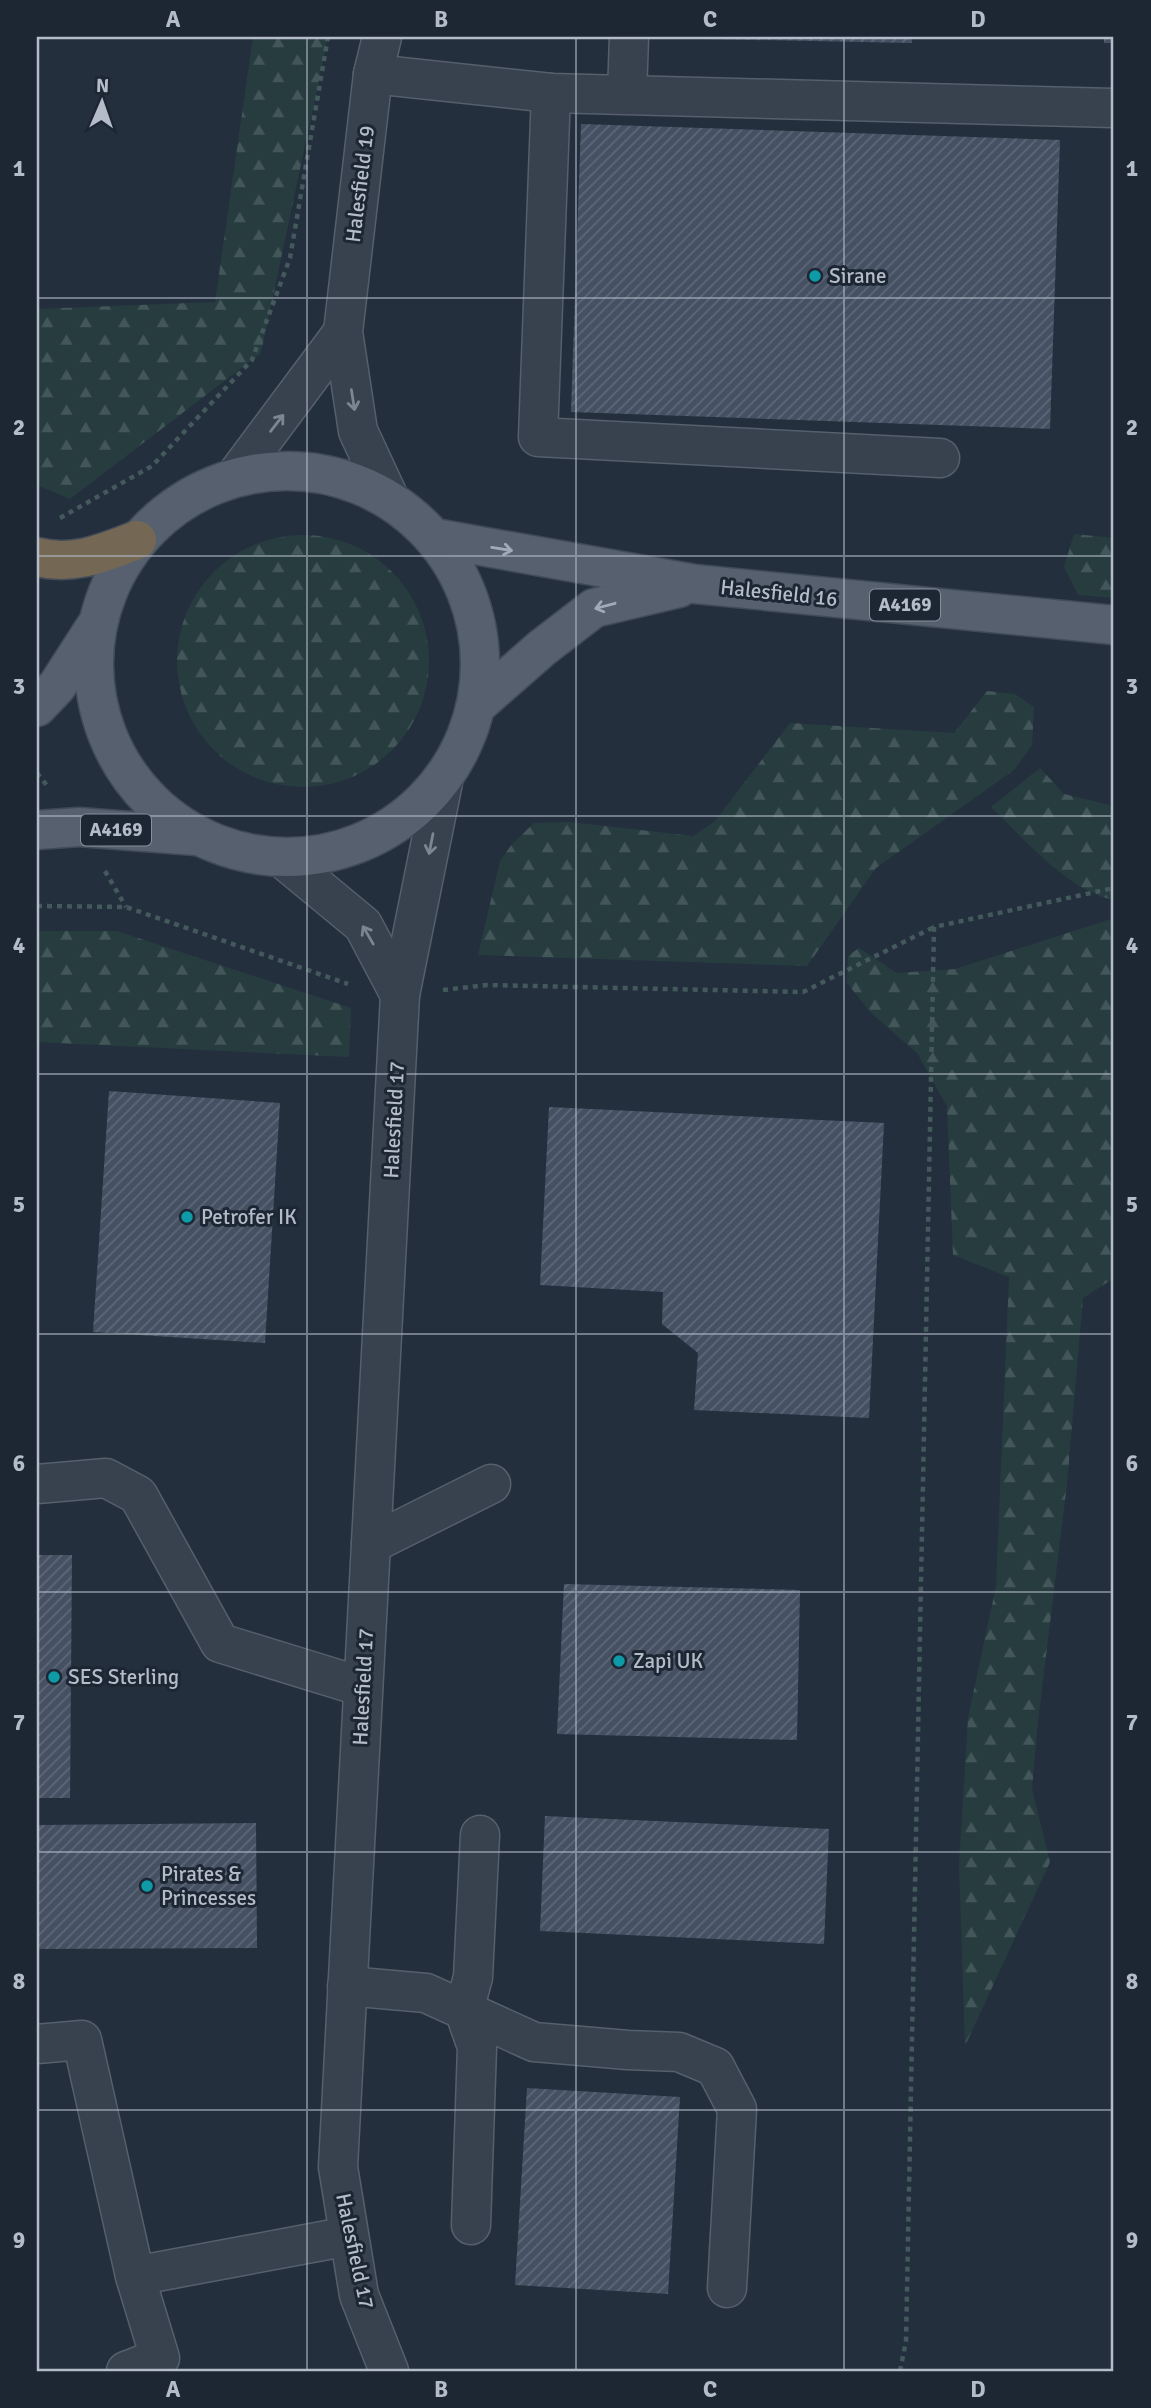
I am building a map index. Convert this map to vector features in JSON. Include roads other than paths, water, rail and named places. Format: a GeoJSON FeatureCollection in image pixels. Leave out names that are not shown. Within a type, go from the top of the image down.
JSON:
{"type":"FeatureCollection","features":[{"type":"Feature","properties":{"kind":"highway"},"geometry":{"type":"LineString","coordinates":[[43,558],[88,559],[137,540]]}},
{"type":"Feature","properties":{"kind":"main road"},"geometry":{"type":"LineString","coordinates":[[37,707],[57,686],[96,625],[111,580],[137,540],[181,501],[235,477],[288,471],[341,478],[390,500],[435,538],[466,589],[480,646],[477,705],[464,742],[444,778],[400,821],[344,849],[282,858],[238,852],[196,836],[146,798],[111,747],[94,687],[96,625]]}},
{"type":"Feature","properties":{"kind":"main road","name":"Halesfield 16"},"geometry":{"type":"LineString","coordinates":[[435,538],[695,584],[1114,625]]}},
{"type":"Feature","properties":{"kind":"main road","name":"Halesfield 16"},"geometry":{"type":"LineString","coordinates":[[477,705],[542,648],[594,608],[695,584]]}},
{"type":"Feature","properties":{"kind":"main road","name":"A4169"},"geometry":{"type":"LineString","coordinates":[[37,830],[79,827],[196,836]]}},
{"type":"Feature","properties":{"kind":"street","name":"Halesfield 19"},"geometry":{"type":"LineString","coordinates":[[382,37],[373,74],[343,332],[358,431],[390,500]]}},
{"type":"Feature","properties":{"kind":"street"},"geometry":{"type":"LineString","coordinates":[[627,94],[629,37]]}},
{"type":"Feature","properties":{"kind":"street"},"geometry":{"type":"LineString","coordinates":[[373,74],[551,93],[1114,108]]}},
{"type":"Feature","properties":{"kind":"street"},"geometry":{"type":"LineString","coordinates":[[551,93],[538,437],[940,457]]}},
{"type":"Feature","properties":{"kind":"street"},"geometry":{"type":"LineString","coordinates":[[235,477],[343,332]]}},
{"type":"Feature","properties":{"kind":"street","name":"Halesfield 17"},"geometry":{"type":"LineString","coordinates":[[389,2371],[359,2295],[338,2167],[400,995],[444,778]]}},
{"type":"Feature","properties":{"kind":"street"},"geometry":{"type":"LineString","coordinates":[[282,858],[363,925],[400,995]]}},
{"type":"Feature","properties":{"kind":"street"},"geometry":{"type":"LineString","coordinates":[[37,1484],[106,1478],[138,1495],[220,1643],[363,1687]]}},
{"type":"Feature","properties":{"kind":"street"},"geometry":{"type":"LineString","coordinates":[[371,1544],[491,1484]]}},
{"type":"Feature","properties":{"kind":"street"},"geometry":{"type":"LineString","coordinates":[[471,2225],[477,2047],[464,2010],[473,1977],[480,1835]]}},
{"type":"Feature","properties":{"kind":"street"},"geometry":{"type":"LineString","coordinates":[[347,1986],[426,1993],[534,2042],[679,2052],[715,2067],[737,2109],[727,2288]]}},
{"type":"Feature","properties":{"kind":"street"},"geometry":{"type":"LineString","coordinates":[[37,2043],[82,2040],[135,2276],[160,2358],[126,2371]]}},
{"type":"Feature","properties":{"kind":"street"},"geometry":{"type":"LineString","coordinates":[[135,2276],[349,2236]]}},
{"type":"Feature","properties":{"kind":"place","name":"Sirane"},"geometry":{"type":"Point","coordinates":[815,276]}},
{"type":"Feature","properties":{"kind":"place","name":"Petrofer IK"},"geometry":{"type":"Point","coordinates":[187,1217]}},
{"type":"Feature","properties":{"kind":"place","name":"Zapi UK"},"geometry":{"type":"Point","coordinates":[619,1661]}},
{"type":"Feature","properties":{"kind":"place","name":"SES Sterling"},"geometry":{"type":"Point","coordinates":[54,1677]}},
{"type":"Feature","properties":{"kind":"place","name":"Pirates & Princesses"},"geometry":{"type":"Point","coordinates":[147,1886]}}]}
